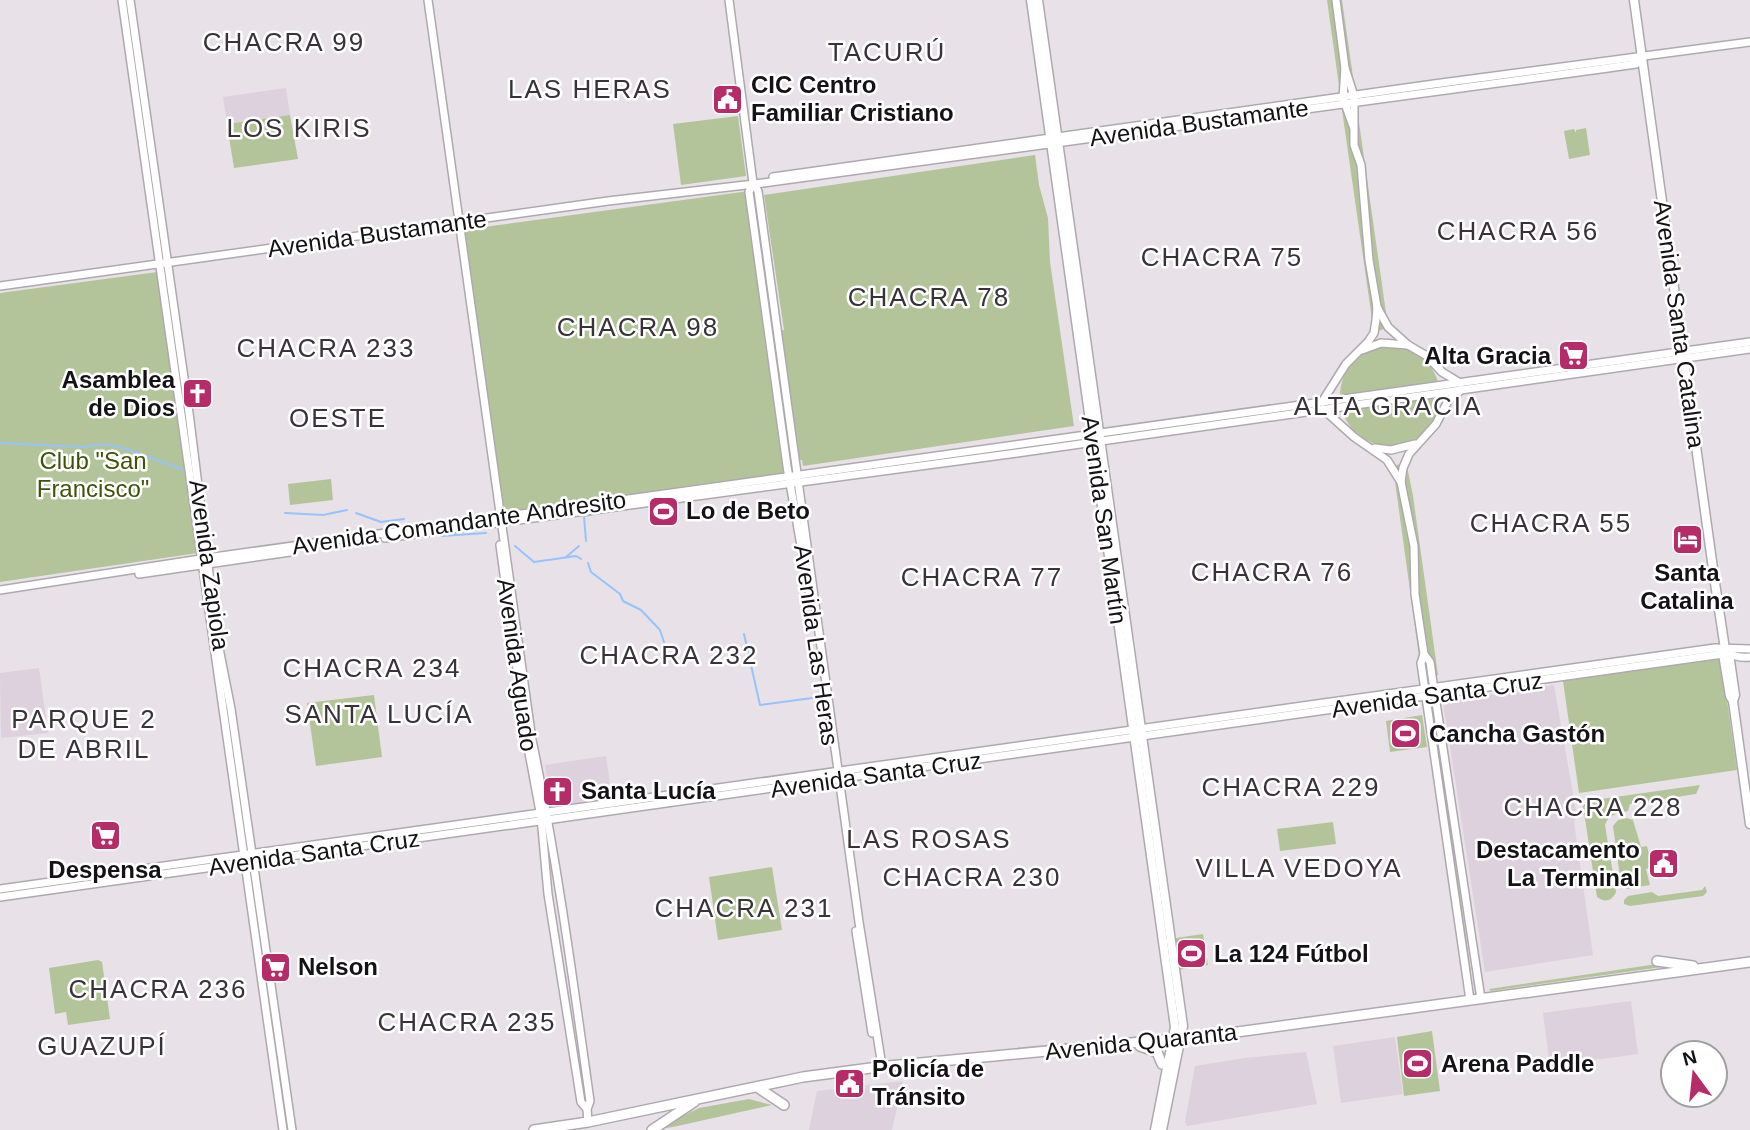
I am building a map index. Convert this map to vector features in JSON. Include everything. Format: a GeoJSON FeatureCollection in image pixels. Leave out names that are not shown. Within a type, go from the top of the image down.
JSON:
{"type":"FeatureCollection","features":[{"type":"Feature","properties":{"kind":"highway"},"geometry":{"type":"LineString","coordinates":[[1657,961],[1705,968]]}},
{"type":"Feature","properties":{"kind":"highway","name":"Avenida Quaranta"},"geometry":{"type":"LineString","coordinates":[[534,1130],[588,1122],[803,1077],[880,1067],[1177,1039],[1750,962]]}},
{"type":"Feature","properties":{"kind":"highway"},"geometry":{"type":"LineString","coordinates":[[1132,1044],[1157,1052],[1162,1065]]}},
{"type":"Feature","properties":{"kind":"highway"},"geometry":{"type":"LineString","coordinates":[[757,1087],[784,1105]]}},
{"type":"Feature","properties":{"kind":"highway"},"geometry":{"type":"LineString","coordinates":[[652,1130],[697,1100]]}},
{"type":"Feature","properties":{"kind":"main road","name":"Avenida Zapiola"},"geometry":{"type":"LineString","coordinates":[[122,0],[164,263]]}},
{"type":"Feature","properties":{"kind":"main road","name":"Avenida Zapiola"},"geometry":{"type":"LineString","coordinates":[[130,0],[283,1130]]}},
{"type":"Feature","properties":{"kind":"main road","name":"Avenida Aguado"},"geometry":{"type":"LineString","coordinates":[[428,0],[449,141],[527,742],[544,817],[590,1101],[586,1109],[588,1122]]}},
{"type":"Feature","properties":{"kind":"main road","name":"Avenida Las Heras"},"geometry":{"type":"LineString","coordinates":[[729,0],[753,183],[749,192],[880,1067]]}},
{"type":"Feature","properties":{"kind":"main road","name":"Avenida San Martín"},"geometry":{"type":"LineString","coordinates":[[1031,0],[1054,140],[1138,733],[1183,1026],[1177,1039]]}},
{"type":"Feature","properties":{"kind":"main road","name":"Avenida San Martín"},"geometry":{"type":"LineString","coordinates":[[1038,0],[1054,140]]}},
{"type":"Feature","properties":{"kind":"main road"},"geometry":{"type":"LineString","coordinates":[[1336,0],[1345,68],[1354,99],[1354,145],[1361,165],[1369,260],[1377,307],[1374,333],[1362,350]]}},
{"type":"Feature","properties":{"kind":"main road","name":"Avenida Santa Catalina"},"geometry":{"type":"LineString","coordinates":[[1634,0],[1750,824]]}},
{"type":"Feature","properties":{"kind":"main road","name":"Avenida Bustamante"},"geometry":{"type":"LineString","coordinates":[[0,286],[458,221],[753,183],[762,178],[1636,64],[1642,58],[1750,42]]}},
{"type":"Feature","properties":{"kind":"main road"},"geometry":{"type":"LineString","coordinates":[[1345,68],[1344,101],[1355,130]]}},
{"type":"Feature","properties":{"kind":"main road"},"geometry":{"type":"LineString","coordinates":[[1377,307],[1388,327],[1461,386],[1443,408],[1436,424],[1418,442],[1406,461],[1401,482]]}},
{"type":"Feature","properties":{"kind":"main road"},"geometry":{"type":"LineString","coordinates":[[1408,345],[1389,342],[1362,350],[1353,356],[1322,406],[1393,467],[1401,482],[1414,546],[1415,594],[1424,654],[1421,663],[1430,692],[1476,1000]]}},
{"type":"Feature","properties":{"kind":"main road","name":"Avenida Comandante Andresito"},"geometry":{"type":"LineString","coordinates":[[1683,355],[1750,342]]}},
{"type":"Feature","properties":{"kind":"main road","name":"Avenida Comandante Andresito"},"geometry":{"type":"LineString","coordinates":[[0,592],[205,561],[1683,355],[1750,349]]}},
{"type":"Feature","properties":{"kind":"main road"},"geometry":{"type":"LineString","coordinates":[[1434,365],[1443,389],[1443,408]]}},
{"type":"Feature","properties":{"kind":"main road"},"geometry":{"type":"LineString","coordinates":[[1341,372],[1336,404],[1348,430]]}},
{"type":"Feature","properties":{"kind":"main road"},"geometry":{"type":"LineString","coordinates":[[1371,447],[1391,450],[1418,442]]}},
{"type":"Feature","properties":{"kind":"main road","name":"Avenida Santa Cruz"},"geometry":{"type":"LineString","coordinates":[[0,889],[248,858],[837,776],[1430,692],[1714,648],[1738,659],[1750,657]]}},
{"type":"Feature","properties":{"kind":"main road","name":"Avenida Santa Cruz"},"geometry":{"type":"LineString","coordinates":[[1725,652],[1750,649]]}},
{"type":"Feature","properties":{"kind":"main road","name":"Avenida Zapiola"},"geometry":{"type":"LineString","coordinates":[[248,858],[292,1130]]}},
{"type":"Feature","properties":{"kind":"main road","name":"Avenida Santa Cruz"},"geometry":{"type":"LineString","coordinates":[[0,897],[248,858]]}},
{"type":"Feature","properties":{"kind":"main road"},"geometry":{"type":"LineString","coordinates":[[1155,1130],[1177,1039]]}},
{"type":"Feature","properties":{"kind":"main road"},"geometry":{"type":"LineString","coordinates":[[1162,1130],[1177,1039]]}},
{"type":"Feature","properties":{"kind":"shaded area"},"geometry":{"type":"Polygon","coordinates":[[[286,88],[290,115],[227,124],[223,97],[286,88]]]}},
{"type":"Feature","properties":{"kind":"shaded area"},"geometry":{"type":"Polygon","coordinates":[[[39,668],[48,733],[1,738],[0,673],[39,668]]]}},
{"type":"Feature","properties":{"kind":"shaded area"},"geometry":{"type":"Polygon","coordinates":[[[1554,685],[1577,817],[1574,822],[1593,955],[1485,972],[1443,702],[1554,685]]]}},
{"type":"Feature","properties":{"kind":"shaded area"},"geometry":{"type":"Polygon","coordinates":[[[606,756],[612,798],[551,807],[545,765],[606,756]]]}},
{"type":"Feature","properties":{"kind":"shaded area"},"geometry":{"type":"Polygon","coordinates":[[[1631,1001],[1638,1054],[1550,1066],[1543,1013],[1631,1001]]]}},
{"type":"Feature","properties":{"kind":"shaded area"},"geometry":{"type":"Polygon","coordinates":[[[1395,1037],[1403,1094],[1341,1103],[1333,1046],[1395,1037]]]}},
{"type":"Feature","properties":{"kind":"shaded area"},"geometry":{"type":"Polygon","coordinates":[[[1306,1052],[1317,1104],[1187,1126],[1185,1122],[1195,1066],[1306,1052]]]}},
{"type":"Feature","properties":{"kind":"shaded area"},"geometry":{"type":"Polygon","coordinates":[[[903,1081],[892,1130],[809,1130],[817,1091],[903,1081]]]}},
{"type":"Feature","properties":{"kind":"green space"},"geometry":{"type":"Polygon","coordinates":[[[1327,0],[1342,0],[1356,98],[1632,60],[1356,101],[1388,327],[1374,333],[1341,103],[1063,141],[1341,100],[1327,0]]]}},
{"type":"Feature","properties":{"kind":"green space"},"geometry":{"type":"Polygon","coordinates":[[[290,115],[298,159],[234,168],[227,124],[290,115]]]}},
{"type":"Feature","properties":{"kind":"green space"},"geometry":{"type":"Polygon","coordinates":[[[738,116],[746,176],[681,185],[673,124],[738,116]]]}},
{"type":"Feature","properties":{"kind":"green space"},"geometry":{"type":"Polygon","coordinates":[[[1586,128],[1590,155],[1569,159],[1564,131],[1574,129],[1576,133],[1576,130],[1586,128]]]}},
{"type":"Feature","properties":{"kind":"green space"},"geometry":{"type":"Polygon","coordinates":[[[1035,155],[1039,185],[1048,218],[1050,262],[1074,426],[803,466],[802,460],[788,462],[789,475],[501,514],[462,230],[749,191],[770,334],[784,330],[764,195],[1035,155]]]}},
{"type":"Feature","properties":{"kind":"green space","name":"Club \"San Francisco\""},"geometry":{"type":"Polygon","coordinates":[[[157,272],[198,553],[0,582],[0,293],[157,272]]]}},
{"type":"Feature","properties":{"kind":"green space"},"geometry":{"type":"Polygon","coordinates":[[[1380,346],[1400,346],[1426,360],[1437,377],[1440,396],[1437,415],[1426,432],[1400,446],[1380,446],[1362,438],[1348,424],[1340,406],[1340,386],[1348,368],[1362,354],[1380,346]]]}},
{"type":"Feature","properties":{"kind":"green space"},"geometry":{"type":"Polygon","coordinates":[[[1406,461],[1438,675],[1422,678],[1393,467],[1406,461]]]}},
{"type":"Feature","properties":{"kind":"green space"},"geometry":{"type":"Polygon","coordinates":[[[331,479],[333,500],[290,505],[288,484],[331,479]]]}},
{"type":"Feature","properties":{"kind":"green space"},"geometry":{"type":"Polygon","coordinates":[[[1721,658],[1737,770],[1579,793],[1563,681],[1721,658]]]}},
{"type":"Feature","properties":{"kind":"green space"},"geometry":{"type":"Polygon","coordinates":[[[374,695],[382,757],[316,766],[307,703],[374,695]]]}},
{"type":"Feature","properties":{"kind":"green space"},"geometry":{"type":"Polygon","coordinates":[[[1430,705],[1434,705],[1471,972],[1468,973],[1430,705]]]}},
{"type":"Feature","properties":{"kind":"green space","name":"Cancha Gastón"},"geometry":{"type":"Polygon","coordinates":[[[1422,715],[1427,747],[1390,752],[1386,721],[1422,715]]]}},
{"type":"Feature","properties":{"kind":"green space"},"geometry":{"type":"Polygon","coordinates":[[[1700,785],[1696,794],[1630,804],[1628,811],[1609,818],[1605,825],[1616,892],[1608,900],[1597,897],[1583,806],[1587,801],[1700,785]]]}},
{"type":"Feature","properties":{"kind":"green space"},"geometry":{"type":"Polygon","coordinates":[[[1618,820],[1633,820],[1641,847],[1647,846],[1652,867],[1646,869],[1650,885],[1626,889],[1621,884],[1613,826],[1618,820]]]}},
{"type":"Feature","properties":{"kind":"green space"},"geometry":{"type":"Polygon","coordinates":[[[1333,822],[1336,844],[1280,851],[1277,829],[1333,822]]]}},
{"type":"Feature","properties":{"kind":"green space"},"geometry":{"type":"Polygon","coordinates":[[[772,867],[782,930],[718,940],[709,877],[772,867]]]}},
{"type":"Feature","properties":{"kind":"green space"},"geometry":{"type":"Polygon","coordinates":[[[1705,886],[1707,892],[1703,896],[1630,906],[1624,904],[1628,896],[1652,892],[1658,896],[1702,890],[1705,886]]]}},
{"type":"Feature","properties":{"kind":"green space","name":"La 124 Fútbol"},"geometry":{"type":"Polygon","coordinates":[[[1203,934],[1208,965],[1178,970],[1173,942],[1176,938],[1203,934]]]}},
{"type":"Feature","properties":{"kind":"green space"},"geometry":{"type":"Polygon","coordinates":[[[98,960],[102,962],[110,1019],[68,1025],[66,1012],[55,1014],[49,968],[98,960]]]}},
{"type":"Feature","properties":{"kind":"green space"},"geometry":{"type":"Polygon","coordinates":[[[1657,964],[1676,965],[1491,991],[1489,989],[1657,964]]]}},
{"type":"Feature","properties":{"kind":"green space","name":"Arena Paddle"},"geometry":{"type":"Polygon","coordinates":[[[1432,1031],[1440,1091],[1404,1096],[1397,1037],[1432,1031]]]}},
{"type":"Feature","properties":{"kind":"green space"},"geometry":{"type":"Polygon","coordinates":[[[749,1099],[772,1105],[673,1127],[665,1128],[664,1125],[699,1108],[749,1099]]]}},
{"type":"Feature","properties":{"kind":"waterway"},"geometry":{"type":"LineString","coordinates":[[0,443],[83,447],[105,444],[127,449],[186,471]]}},
{"type":"Feature","properties":{"kind":"waterway"},"geometry":{"type":"LineString","coordinates":[[285,513],[323,515],[347,510]]}},
{"type":"Feature","properties":{"kind":"waterway"},"geometry":{"type":"LineString","coordinates":[[586,541],[584,516],[619,510]]}},
{"type":"Feature","properties":{"kind":"waterway"},"geometry":{"type":"LineString","coordinates":[[356,513],[381,522],[404,519]]}},
{"type":"Feature","properties":{"kind":"waterway"},"geometry":{"type":"LineString","coordinates":[[441,536],[486,533]]}},
{"type":"Feature","properties":{"kind":"waterway"},"geometry":{"type":"LineString","coordinates":[[515,546],[534,562],[576,556],[581,559]]}},
{"type":"Feature","properties":{"kind":"waterway"},"geometry":{"type":"LineString","coordinates":[[566,557],[579,546]]}},
{"type":"Feature","properties":{"kind":"waterway"},"geometry":{"type":"LineString","coordinates":[[588,563],[591,572],[620,594],[623,601],[641,610],[660,630],[664,642]]}},
{"type":"Feature","properties":{"kind":"waterway"},"geometry":{"type":"LineString","coordinates":[[744,634],[760,705],[812,698]]}},
{"type":"Feature","properties":{"kind":"place","name":"CIC Centro Familiar Cristiano"},"geometry":{"type":"Point","coordinates":[728,99]}},
{"type":"Feature","properties":{"kind":"place","name":"Alta Gracia"},"geometry":{"type":"Point","coordinates":[1574,356]}},
{"type":"Feature","properties":{"kind":"place","name":"Asamblea de Dios"},"geometry":{"type":"Point","coordinates":[198,394]}},
{"type":"Feature","properties":{"kind":"place","name":"Lo de Beto"},"geometry":{"type":"Point","coordinates":[663,511]}},
{"type":"Feature","properties":{"kind":"place","name":"Santa Catalina"},"geometry":{"type":"Point","coordinates":[1687,539]}},
{"type":"Feature","properties":{"kind":"place","name":"Cancha Gastón"},"geometry":{"type":"Point","coordinates":[1406,734]}},
{"type":"Feature","properties":{"kind":"place","name":"Santa Lucía"},"geometry":{"type":"Point","coordinates":[558,791]}},
{"type":"Feature","properties":{"kind":"place","name":"Despensa"},"geometry":{"type":"Point","coordinates":[105,836]}},
{"type":"Feature","properties":{"kind":"place","name":"Destacamento La Terminal"},"geometry":{"type":"Point","coordinates":[1663,864]}},
{"type":"Feature","properties":{"kind":"place","name":"La 124 Fútbol"},"geometry":{"type":"Point","coordinates":[1191,954]}},
{"type":"Feature","properties":{"kind":"place","name":"Nelson"},"geometry":{"type":"Point","coordinates":[275,967]}},
{"type":"Feature","properties":{"kind":"place","name":"Arena Paddle"},"geometry":{"type":"Point","coordinates":[1418,1064]}},
{"type":"Feature","properties":{"kind":"place","name":"Policía de Tránsito"},"geometry":{"type":"Point","coordinates":[849,1083]}},
{"type":"Feature","properties":{"kind":"district","name":"CHACRA 99"},"geometry":{"type":"Point","coordinates":[284,42]}},
{"type":"Feature","properties":{"kind":"district","name":"TACURÚ"},"geometry":{"type":"Point","coordinates":[887,52]}},
{"type":"Feature","properties":{"kind":"district","name":"LAS HERAS"},"geometry":{"type":"Point","coordinates":[590,89]}},
{"type":"Feature","properties":{"kind":"district","name":"LOS KIRIS"},"geometry":{"type":"Point","coordinates":[299,128]}},
{"type":"Feature","properties":{"kind":"district","name":"CHACRA 56"},"geometry":{"type":"Point","coordinates":[1518,231]}},
{"type":"Feature","properties":{"kind":"district","name":"CHACRA 75"},"geometry":{"type":"Point","coordinates":[1222,257]}},
{"type":"Feature","properties":{"kind":"district","name":"CHACRA 78"},"geometry":{"type":"Point","coordinates":[929,297]}},
{"type":"Feature","properties":{"kind":"district","name":"CHACRA 98"},"geometry":{"type":"Point","coordinates":[638,327]}},
{"type":"Feature","properties":{"kind":"district","name":"CHACRA 233"},"geometry":{"type":"Point","coordinates":[326,348]}},
{"type":"Feature","properties":{"kind":"district","name":"ALTA GRACIA"},"geometry":{"type":"Point","coordinates":[1388,406]}},
{"type":"Feature","properties":{"kind":"district","name":"OESTE"},"geometry":{"type":"Point","coordinates":[338,418]}},
{"type":"Feature","properties":{"kind":"district","name":"CHACRA 55"},"geometry":{"type":"Point","coordinates":[1551,523]}},
{"type":"Feature","properties":{"kind":"district","name":"CHACRA 76"},"geometry":{"type":"Point","coordinates":[1272,572]}},
{"type":"Feature","properties":{"kind":"district","name":"CHACRA 77"},"geometry":{"type":"Point","coordinates":[982,577]}},
{"type":"Feature","properties":{"kind":"district","name":"CHACRA 232"},"geometry":{"type":"Point","coordinates":[669,655]}},
{"type":"Feature","properties":{"kind":"district","name":"CHACRA 234"},"geometry":{"type":"Point","coordinates":[372,668]}},
{"type":"Feature","properties":{"kind":"district","name":"SANTA LUCÍA"},"geometry":{"type":"Point","coordinates":[379,714]}},
{"type":"Feature","properties":{"kind":"district","name":"PARQUE 2 DE ABRIL"},"geometry":{"type":"Point","coordinates":[84,734]}},
{"type":"Feature","properties":{"kind":"district","name":"CHACRA 229"},"geometry":{"type":"Point","coordinates":[1291,787]}},
{"type":"Feature","properties":{"kind":"district","name":"CHACRA 228"},"geometry":{"type":"Point","coordinates":[1593,807]}},
{"type":"Feature","properties":{"kind":"district","name":"LAS ROSAS"},"geometry":{"type":"Point","coordinates":[929,839]}},
{"type":"Feature","properties":{"kind":"district","name":"VILLA VEDOYA"},"geometry":{"type":"Point","coordinates":[1299,868]}},
{"type":"Feature","properties":{"kind":"district","name":"CHACRA 230"},"geometry":{"type":"Point","coordinates":[972,877]}},
{"type":"Feature","properties":{"kind":"district","name":"CHACRA 231"},"geometry":{"type":"Point","coordinates":[744,908]}},
{"type":"Feature","properties":{"kind":"district","name":"CHACRA 236"},"geometry":{"type":"Point","coordinates":[158,989]}},
{"type":"Feature","properties":{"kind":"district","name":"CHACRA 235"},"geometry":{"type":"Point","coordinates":[467,1022]}},
{"type":"Feature","properties":{"kind":"district","name":"GUAZUPÍ"},"geometry":{"type":"Point","coordinates":[102,1046]}}]}
